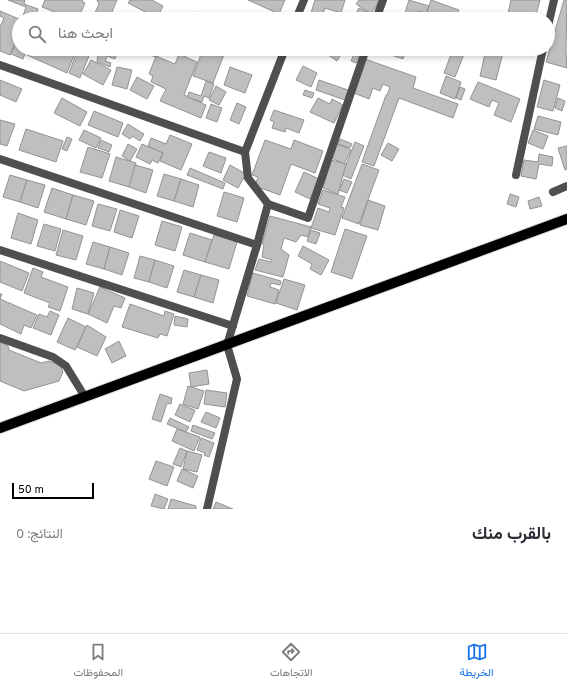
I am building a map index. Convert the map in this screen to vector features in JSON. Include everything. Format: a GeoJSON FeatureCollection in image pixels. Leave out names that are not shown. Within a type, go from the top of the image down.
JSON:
{"type":"FeatureCollection","features":[{"type":"Feature","properties":{"kind":"main road"},"geometry":{"type":"LineString","coordinates":[[0,428],[567,219]]}},
{"type":"Feature","properties":{"kind":"street"},"geometry":{"type":"LineString","coordinates":[[299,12],[304,0]]}},
{"type":"Feature","properties":{"kind":"street"},"geometry":{"type":"LineString","coordinates":[[379,12],[383,0]]}},
{"type":"Feature","properties":{"kind":"street"},"geometry":{"type":"LineString","coordinates":[[551,12],[554,0]]}},
{"type":"Feature","properties":{"kind":"street"},"geometry":{"type":"LineString","coordinates":[[282,56],[245,152],[248,178],[268,204],[308,218],[364,56]]}},
{"type":"Feature","properties":{"kind":"street"},"geometry":{"type":"LineString","coordinates":[[516,175],[542,56]]}},
{"type":"Feature","properties":{"kind":"street"},"geometry":{"type":"LineString","coordinates":[[0,65],[245,152]]}},
{"type":"Feature","properties":{"kind":"street"},"geometry":{"type":"LineString","coordinates":[[0,159],[257,245]]}},
{"type":"Feature","properties":{"kind":"street"},"geometry":{"type":"LineString","coordinates":[[552,192],[567,186]]}},
{"type":"Feature","properties":{"kind":"street"},"geometry":{"type":"LineString","coordinates":[[207,509],[238,379],[227,345],[268,204]]}},
{"type":"Feature","properties":{"kind":"street"},"geometry":{"type":"LineString","coordinates":[[0,250],[233,326]]}},
{"type":"Feature","properties":{"kind":"street"},"geometry":{"type":"LineString","coordinates":[[0,338],[53,356],[66,366],[85,397]]}},
{"type":"Feature","properties":{"kind":"building"},"geometry":{"type":"Polygon","coordinates":[[[8,0],[25,0],[24,4],[38,9],[37,12],[24,12],[26,7],[8,0]]]}},
{"type":"Feature","properties":{"kind":"building"},"geometry":{"type":"Polygon","coordinates":[[[45,0],[83,0],[82,2],[85,3],[81,12],[54,12],[42,7],[45,0]]]}},
{"type":"Feature","properties":{"kind":"building"},"geometry":{"type":"Polygon","coordinates":[[[97,0],[117,0],[112,12],[95,12],[99,4],[97,0]]]}},
{"type":"Feature","properties":{"kind":"building"},"geometry":{"type":"Polygon","coordinates":[[[130,0],[152,0],[163,6],[160,12],[145,12],[128,3],[130,0]]]}},
{"type":"Feature","properties":{"kind":"building"},"geometry":{"type":"Polygon","coordinates":[[[248,0],[285,0],[280,12],[275,12],[248,0]]]}},
{"type":"Feature","properties":{"kind":"building"},"geometry":{"type":"Polygon","coordinates":[[[315,0],[345,0],[341,12],[325,8],[324,12],[311,12],[315,0]]]}},
{"type":"Feature","properties":{"kind":"building"},"geometry":{"type":"Polygon","coordinates":[[[359,0],[380,0],[372,12],[368,12],[356,4],[359,0]]]}},
{"type":"Feature","properties":{"kind":"building"},"geometry":{"type":"Polygon","coordinates":[[[409,0],[429,6],[426,12],[405,12],[409,0]]]}},
{"type":"Feature","properties":{"kind":"building"},"geometry":{"type":"Polygon","coordinates":[[[431,0],[459,10],[458,12],[427,12],[431,0]]]}},
{"type":"Feature","properties":{"kind":"building"},"geometry":{"type":"Polygon","coordinates":[[[511,0],[540,0],[537,12],[508,12],[511,0]]]}},
{"type":"Feature","properties":{"kind":"building"},"geometry":{"type":"Polygon","coordinates":[[[564,0],[567,0],[567,68],[546,62],[548,56],[555,56],[555,31],[564,0]]]}},
{"type":"Feature","properties":{"kind":"building"},"geometry":{"type":"Polygon","coordinates":[[[359,8],[367,12],[357,12],[359,8]]]}},
{"type":"Feature","properties":{"kind":"building"},"geometry":{"type":"Polygon","coordinates":[[[0,11],[12,16],[12,50],[10,55],[0,51],[0,27],[4,18],[0,16],[0,11]]]}},
{"type":"Feature","properties":{"kind":"building"},"geometry":{"type":"Polygon","coordinates":[[[16,56],[24,56],[23,59],[16,56]]]}},
{"type":"Feature","properties":{"kind":"building"},"geometry":{"type":"Polygon","coordinates":[[[29,56],[74,56],[67,73],[29,56]]]}},
{"type":"Feature","properties":{"kind":"building"},"geometry":{"type":"Polygon","coordinates":[[[75,56],[89,56],[80,78],[69,73],[75,56]]]}},
{"type":"Feature","properties":{"kind":"building"},"geometry":{"type":"Polygon","coordinates":[[[98,56],[108,56],[105,61],[111,63],[110,67],[97,62],[98,56]]]}},
{"type":"Feature","properties":{"kind":"building"},"geometry":{"type":"Polygon","coordinates":[[[107,56],[116,56],[115,59],[107,56]]]}},
{"type":"Feature","properties":{"kind":"building"},"geometry":{"type":"Polygon","coordinates":[[[156,56],[175,64],[178,56],[184,56],[197,62],[184,95],[206,105],[201,118],[160,101],[166,89],[151,82],[153,76],[149,74],[156,56]]]}},
{"type":"Feature","properties":{"kind":"building"},"geometry":{"type":"Polygon","coordinates":[[[200,56],[223,56],[213,83],[193,76],[200,56]]]}},
{"type":"Feature","properties":{"kind":"building"},"geometry":{"type":"Polygon","coordinates":[[[330,56],[340,56],[337,61],[330,56]]]}},
{"type":"Feature","properties":{"kind":"building"},"geometry":{"type":"Polygon","coordinates":[[[353,56],[359,57],[356,63],[351,61],[353,56]]]}},
{"type":"Feature","properties":{"kind":"building"},"geometry":{"type":"Polygon","coordinates":[[[394,56],[404,56],[403,59],[394,56]]]}},
{"type":"Feature","properties":{"kind":"building"},"geometry":{"type":"Polygon","coordinates":[[[450,56],[463,56],[455,77],[444,73],[450,56]]]}},
{"type":"Feature","properties":{"kind":"building"},"geometry":{"type":"Polygon","coordinates":[[[484,56],[502,56],[496,80],[480,76],[484,56]]]}},
{"type":"Feature","properties":{"kind":"building"},"geometry":{"type":"Polygon","coordinates":[[[365,59],[416,77],[413,88],[458,104],[453,118],[399,98],[374,166],[362,162],[390,87],[383,84],[380,91],[373,88],[369,99],[354,93],[365,59]]]}},
{"type":"Feature","properties":{"kind":"building"},"geometry":{"type":"Polygon","coordinates":[[[91,60],[111,70],[103,85],[83,74],[91,60]]]}},
{"type":"Feature","properties":{"kind":"building"},"geometry":{"type":"Polygon","coordinates":[[[303,66],[317,73],[311,87],[296,80],[303,66]]]}},
{"type":"Feature","properties":{"kind":"building"},"geometry":{"type":"Polygon","coordinates":[[[117,67],[132,70],[127,89],[112,85],[117,67]]]}},
{"type":"Feature","properties":{"kind":"building"},"geometry":{"type":"Polygon","coordinates":[[[230,67],[252,75],[245,93],[224,85],[230,67]]]}},
{"type":"Feature","properties":{"kind":"building"},"geometry":{"type":"Polygon","coordinates":[[[446,76],[461,82],[455,99],[440,93],[446,76]]]}},
{"type":"Feature","properties":{"kind":"building"},"geometry":{"type":"Polygon","coordinates":[[[137,77],[154,86],[147,99],[130,90],[137,77]]]}},
{"type":"Feature","properties":{"kind":"building"},"geometry":{"type":"Polygon","coordinates":[[[0,80],[22,89],[16,102],[0,95],[0,80]]]}},
{"type":"Feature","properties":{"kind":"building"},"geometry":{"type":"Polygon","coordinates":[[[319,80],[348,90],[345,100],[316,90],[319,80]]]}},
{"type":"Feature","properties":{"kind":"building"},"geometry":{"type":"Polygon","coordinates":[[[544,80],[560,85],[553,111],[537,107],[544,80]]]}},
{"type":"Feature","properties":{"kind":"building"},"geometry":{"type":"Polygon","coordinates":[[[206,81],[214,84],[209,98],[204,96],[202,102],[187,97],[189,92],[201,96],[206,81]]]}},
{"type":"Feature","properties":{"kind":"building"},"geometry":{"type":"Polygon","coordinates":[[[478,82],[520,99],[511,122],[494,115],[499,103],[492,100],[489,107],[470,99],[478,82]]]}},
{"type":"Feature","properties":{"kind":"building"},"geometry":{"type":"Polygon","coordinates":[[[216,86],[226,92],[219,105],[209,100],[216,86]]]}},
{"type":"Feature","properties":{"kind":"building"},"geometry":{"type":"Polygon","coordinates":[[[460,87],[465,89],[461,100],[456,98],[460,87]]]}},
{"type":"Feature","properties":{"kind":"building"},"geometry":{"type":"Polygon","coordinates":[[[305,90],[314,93],[312,98],[303,95],[305,90]]]}},
{"type":"Feature","properties":{"kind":"building"},"geometry":{"type":"Polygon","coordinates":[[[62,98],[87,112],[80,126],[54,113],[62,98]]]}},
{"type":"Feature","properties":{"kind":"building"},"geometry":{"type":"Polygon","coordinates":[[[318,98],[330,104],[332,99],[343,105],[334,123],[310,112],[318,98]]]}},
{"type":"Feature","properties":{"kind":"building"},"geometry":{"type":"Polygon","coordinates":[[[558,98],[565,101],[562,111],[555,108],[558,98]]]}},
{"type":"Feature","properties":{"kind":"building"},"geometry":{"type":"Polygon","coordinates":[[[237,103],[246,107],[239,124],[230,120],[237,103]]]}},
{"type":"Feature","properties":{"kind":"building"},"geometry":{"type":"Polygon","coordinates":[[[211,104],[222,108],[217,122],[206,118],[211,104]]]}},
{"type":"Feature","properties":{"kind":"building"},"geometry":{"type":"Polygon","coordinates":[[[274,110],[304,120],[299,133],[286,128],[285,132],[272,128],[274,122],[270,120],[274,110]]]}},
{"type":"Feature","properties":{"kind":"building"},"geometry":{"type":"Polygon","coordinates":[[[94,111],[123,123],[118,137],[88,125],[94,111]]]}},
{"type":"Feature","properties":{"kind":"building"},"geometry":{"type":"Polygon","coordinates":[[[538,116],[561,122],[558,135],[534,129],[538,116]]]}},
{"type":"Feature","properties":{"kind":"building"},"geometry":{"type":"Polygon","coordinates":[[[0,120],[15,124],[7,146],[0,144],[0,120]]]}},
{"type":"Feature","properties":{"kind":"building"},"geometry":{"type":"Polygon","coordinates":[[[128,124],[144,134],[140,141],[132,136],[130,139],[122,134],[128,124]]]}},
{"type":"Feature","properties":{"kind":"building"},"geometry":{"type":"Polygon","coordinates":[[[26,129],[63,141],[56,162],[19,150],[26,129]]]}},
{"type":"Feature","properties":{"kind":"building"},"geometry":{"type":"Polygon","coordinates":[[[84,130],[101,138],[96,148],[79,140],[84,130]]]}},
{"type":"Feature","properties":{"kind":"building"},"geometry":{"type":"Polygon","coordinates":[[[533,130],[548,136],[543,149],[528,143],[533,130]]]}},
{"type":"Feature","properties":{"kind":"building"},"geometry":{"type":"Polygon","coordinates":[[[170,135],[192,144],[181,170],[160,161],[163,153],[148,146],[151,138],[166,144],[170,135]]]}},
{"type":"Feature","properties":{"kind":"building"},"geometry":{"type":"Polygon","coordinates":[[[67,137],[72,139],[67,151],[62,149],[67,137]]]}},
{"type":"Feature","properties":{"kind":"building"},"geometry":{"type":"Polygon","coordinates":[[[340,139],[352,144],[350,148],[338,144],[340,139]]]}},
{"type":"Feature","properties":{"kind":"building"},"geometry":{"type":"Polygon","coordinates":[[[101,140],[112,145],[109,152],[98,148],[101,140]]]}},
{"type":"Feature","properties":{"kind":"building"},"geometry":{"type":"Polygon","coordinates":[[[265,140],[291,149],[294,140],[323,151],[315,173],[291,164],[280,195],[255,186],[258,177],[252,175],[265,140]]]}},
{"type":"Feature","properties":{"kind":"building"},"geometry":{"type":"Polygon","coordinates":[[[355,142],[364,146],[351,179],[342,175],[355,142]]]}},
{"type":"Feature","properties":{"kind":"building"},"geometry":{"type":"Polygon","coordinates":[[[388,143],[399,149],[392,161],[381,155],[388,143]]]}},
{"type":"Feature","properties":{"kind":"building"},"geometry":{"type":"Polygon","coordinates":[[[128,144],[137,149],[130,161],[122,156],[128,144]]]}},
{"type":"Feature","properties":{"kind":"building"},"geometry":{"type":"Polygon","coordinates":[[[142,144],[163,153],[158,163],[152,160],[150,164],[136,157],[142,144]]]}},
{"type":"Feature","properties":{"kind":"building"},"geometry":{"type":"Polygon","coordinates":[[[337,144],[351,150],[344,164],[330,157],[337,144]]]}},
{"type":"Feature","properties":{"kind":"building"},"geometry":{"type":"Polygon","coordinates":[[[567,146],[567,169],[565,170],[558,148],[567,146]]]}},
{"type":"Feature","properties":{"kind":"building"},"geometry":{"type":"Polygon","coordinates":[[[88,147],[110,154],[102,178],[80,172],[88,147]]]}},
{"type":"Feature","properties":{"kind":"building"},"geometry":{"type":"Polygon","coordinates":[[[209,152],[226,158],[221,173],[203,166],[209,152]]]}},
{"type":"Feature","properties":{"kind":"building"},"geometry":{"type":"Polygon","coordinates":[[[539,154],[553,157],[552,166],[539,164],[536,179],[521,176],[524,160],[538,162],[539,154]]]}},
{"type":"Feature","properties":{"kind":"building"},"geometry":{"type":"Polygon","coordinates":[[[116,157],[136,163],[129,187],[109,181],[116,157]]]}},
{"type":"Feature","properties":{"kind":"building"},"geometry":{"type":"Polygon","coordinates":[[[331,160],[346,164],[338,194],[323,188],[331,160]]]}},
{"type":"Feature","properties":{"kind":"building"},"geometry":{"type":"Polygon","coordinates":[[[362,164],[379,170],[359,224],[342,218],[362,164]]]}},
{"type":"Feature","properties":{"kind":"building"},"geometry":{"type":"Polygon","coordinates":[[[135,165],[153,170],[146,193],[129,187],[135,165]]]}},
{"type":"Feature","properties":{"kind":"building"},"geometry":{"type":"Polygon","coordinates":[[[230,165],[246,174],[238,188],[223,180],[230,165]]]}},
{"type":"Feature","properties":{"kind":"building"},"geometry":{"type":"Polygon","coordinates":[[[190,168],[225,183],[223,189],[187,175],[190,168]]]}},
{"type":"Feature","properties":{"kind":"building"},"geometry":{"type":"Polygon","coordinates":[[[304,172],[319,179],[310,199],[295,192],[304,172]]]}},
{"type":"Feature","properties":{"kind":"building"},"geometry":{"type":"Polygon","coordinates":[[[164,174],[181,179],[174,201],[157,196],[164,174]]]}},
{"type":"Feature","properties":{"kind":"building"},"geometry":{"type":"Polygon","coordinates":[[[10,175],[27,180],[20,202],[3,197],[10,175]]]}},
{"type":"Feature","properties":{"kind":"building"},"geometry":{"type":"Polygon","coordinates":[[[181,179],[199,185],[193,207],[174,201],[181,179]]]}},
{"type":"Feature","properties":{"kind":"building"},"geometry":{"type":"Polygon","coordinates":[[[344,179],[352,182],[347,193],[339,190],[344,179]]]}},
{"type":"Feature","properties":{"kind":"building"},"geometry":{"type":"Polygon","coordinates":[[[27,180],[45,185],[38,208],[20,202],[27,180]]]}},
{"type":"Feature","properties":{"kind":"building"},"geometry":{"type":"Polygon","coordinates":[[[52,188],[73,195],[66,219],[44,212],[52,188]]]}},
{"type":"Feature","properties":{"kind":"building"},"geometry":{"type":"Polygon","coordinates":[[[323,190],[345,197],[341,207],[344,208],[335,235],[311,228],[318,208],[329,212],[330,208],[318,204],[323,190]]]}},
{"type":"Feature","properties":{"kind":"building"},"geometry":{"type":"Polygon","coordinates":[[[224,192],[244,198],[237,222],[217,216],[224,192]]]}},
{"type":"Feature","properties":{"kind":"building"},"geometry":{"type":"Polygon","coordinates":[[[510,194],[519,197],[516,207],[507,204],[510,194]]]}},
{"type":"Feature","properties":{"kind":"building"},"geometry":{"type":"Polygon","coordinates":[[[73,195],[94,201],[86,225],[66,219],[73,195]]]}},
{"type":"Feature","properties":{"kind":"building"},"geometry":{"type":"Polygon","coordinates":[[[539,197],[542,206],[530,209],[528,201],[539,197]]]}},
{"type":"Feature","properties":{"kind":"building"},"geometry":{"type":"Polygon","coordinates":[[[368,200],[385,206],[378,230],[360,225],[368,200]]]}},
{"type":"Feature","properties":{"kind":"building"},"geometry":{"type":"Polygon","coordinates":[[[98,204],[117,209],[110,231],[92,226],[98,204]]]}},
{"type":"Feature","properties":{"kind":"building"},"geometry":{"type":"Polygon","coordinates":[[[120,210],[139,216],[132,238],[114,232],[120,210]]]}},
{"type":"Feature","properties":{"kind":"building"},"geometry":{"type":"Polygon","coordinates":[[[18,213],[38,220],[31,244],[11,238],[18,213]]]}},
{"type":"Feature","properties":{"kind":"building"},"geometry":{"type":"Polygon","coordinates":[[[270,216],[311,227],[308,237],[301,235],[296,242],[284,238],[281,249],[289,255],[283,277],[255,270],[259,259],[271,262],[272,260],[262,257],[264,244],[262,244],[270,216]]]}},
{"type":"Feature","properties":{"kind":"building"},"geometry":{"type":"Polygon","coordinates":[[[162,221],[182,227],[175,251],[155,245],[162,221]]]}},
{"type":"Feature","properties":{"kind":"building"},"geometry":{"type":"Polygon","coordinates":[[[44,224],[61,229],[55,251],[37,246],[44,224]]]}},
{"type":"Feature","properties":{"kind":"building"},"geometry":{"type":"Polygon","coordinates":[[[345,229],[367,236],[352,279],[331,272],[345,229]]]}},
{"type":"Feature","properties":{"kind":"building"},"geometry":{"type":"Polygon","coordinates":[[[63,230],[83,236],[76,260],[56,255],[63,230]]]}},
{"type":"Feature","properties":{"kind":"building"},"geometry":{"type":"Polygon","coordinates":[[[311,230],[320,233],[316,244],[307,241],[311,230]]]}},
{"type":"Feature","properties":{"kind":"building"},"geometry":{"type":"Polygon","coordinates":[[[190,233],[212,240],[205,262],[183,255],[190,233]]]}},
{"type":"Feature","properties":{"kind":"building"},"geometry":{"type":"Polygon","coordinates":[[[214,235],[237,242],[229,269],[205,262],[214,235]]]}},
{"type":"Feature","properties":{"kind":"building"},"geometry":{"type":"Polygon","coordinates":[[[93,242],[110,247],[104,269],[86,264],[93,242]]]}},
{"type":"Feature","properties":{"kind":"building"},"geometry":{"type":"Polygon","coordinates":[[[303,246],[329,260],[321,275],[310,269],[312,264],[298,256],[303,246]]]}},
{"type":"Feature","properties":{"kind":"building"},"geometry":{"type":"Polygon","coordinates":[[[110,247],[129,253],[122,275],[104,269],[110,247]]]}},
{"type":"Feature","properties":{"kind":"building"},"geometry":{"type":"Polygon","coordinates":[[[140,256],[155,260],[149,282],[134,278],[140,256]]]}},
{"type":"Feature","properties":{"kind":"building"},"geometry":{"type":"Polygon","coordinates":[[[155,260],[174,266],[167,288],[149,282],[155,260]]]}},
{"type":"Feature","properties":{"kind":"building"},"geometry":{"type":"Polygon","coordinates":[[[0,261],[29,273],[22,291],[0,282],[0,261]]]}},
{"type":"Feature","properties":{"kind":"building"},"geometry":{"type":"Polygon","coordinates":[[[33,268],[43,272],[41,277],[68,287],[60,311],[48,307],[50,303],[24,293],[33,268]]]}},
{"type":"Feature","properties":{"kind":"building"},"geometry":{"type":"Polygon","coordinates":[[[184,270],[201,275],[194,297],[177,292],[184,270]]]}},
{"type":"Feature","properties":{"kind":"building"},"geometry":{"type":"Polygon","coordinates":[[[253,273],[281,281],[280,285],[271,283],[270,287],[279,290],[275,304],[247,296],[253,273]]]}},
{"type":"Feature","properties":{"kind":"building"},"geometry":{"type":"Polygon","coordinates":[[[201,275],[219,280],[213,303],[194,297],[201,275]]]}},
{"type":"Feature","properties":{"kind":"building"},"geometry":{"type":"Polygon","coordinates":[[[284,279],[305,285],[297,310],[276,303],[284,279]]]}},
{"type":"Feature","properties":{"kind":"building"},"geometry":{"type":"Polygon","coordinates":[[[100,287],[125,298],[121,308],[114,306],[107,323],[88,314],[100,287]]]}},
{"type":"Feature","properties":{"kind":"building"},"geometry":{"type":"Polygon","coordinates":[[[77,288],[94,293],[88,314],[72,309],[77,288]]]}},
{"type":"Feature","properties":{"kind":"building"},"geometry":{"type":"Polygon","coordinates":[[[0,299],[37,315],[31,328],[24,325],[21,334],[0,324],[0,299]]]}},
{"type":"Feature","properties":{"kind":"building"},"geometry":{"type":"Polygon","coordinates":[[[130,304],[164,316],[165,311],[174,314],[167,336],[160,334],[158,338],[122,327],[130,304]]]}},
{"type":"Feature","properties":{"kind":"building"},"geometry":{"type":"Polygon","coordinates":[[[50,311],[59,315],[51,335],[33,328],[39,314],[47,317],[50,311]]]}},
{"type":"Feature","properties":{"kind":"building"},"geometry":{"type":"Polygon","coordinates":[[[175,316],[188,319],[187,327],[174,325],[175,316]]]}},
{"type":"Feature","properties":{"kind":"building"},"geometry":{"type":"Polygon","coordinates":[[[68,318],[86,327],[75,350],[57,342],[68,318]]]}},
{"type":"Feature","properties":{"kind":"building"},"geometry":{"type":"Polygon","coordinates":[[[87,325],[106,337],[97,356],[77,347],[87,325]]]}},
{"type":"Feature","properties":{"kind":"building"},"geometry":{"type":"Polygon","coordinates":[[[119,341],[126,356],[112,363],[105,349],[119,341]]]}},
{"type":"Feature","properties":{"kind":"building"},"geometry":{"type":"Polygon","coordinates":[[[0,342],[8,346],[9,350],[41,363],[49,361],[61,366],[63,372],[59,381],[24,391],[0,381],[0,342]]]}},
{"type":"Feature","properties":{"kind":"building"},"geometry":{"type":"Polygon","coordinates":[[[207,370],[209,384],[191,387],[189,373],[207,370]]]}},
{"type":"Feature","properties":{"kind":"building"},"geometry":{"type":"Polygon","coordinates":[[[188,386],[204,391],[198,409],[183,404],[188,386]]]}},
{"type":"Feature","properties":{"kind":"building"},"geometry":{"type":"Polygon","coordinates":[[[206,390],[227,393],[225,407],[204,404],[206,390]]]}},
{"type":"Feature","properties":{"kind":"building"},"geometry":{"type":"Polygon","coordinates":[[[160,394],[172,398],[171,404],[167,403],[161,422],[152,419],[160,394]]]}},
{"type":"Feature","properties":{"kind":"building"},"geometry":{"type":"Polygon","coordinates":[[[180,404],[195,410],[190,422],[175,415],[180,404]]]}},
{"type":"Feature","properties":{"kind":"building"},"geometry":{"type":"Polygon","coordinates":[[[206,412],[220,418],[216,428],[201,422],[206,412]]]}},
{"type":"Feature","properties":{"kind":"building"},"geometry":{"type":"Polygon","coordinates":[[[170,418],[189,427],[186,432],[167,424],[170,418]]]}},
{"type":"Feature","properties":{"kind":"building"},"geometry":{"type":"Polygon","coordinates":[[[193,425],[215,433],[212,439],[191,431],[193,425]]]}},
{"type":"Feature","properties":{"kind":"building"},"geometry":{"type":"Polygon","coordinates":[[[177,429],[200,437],[194,451],[172,441],[177,429]]]}},
{"type":"Feature","properties":{"kind":"building"},"geometry":{"type":"Polygon","coordinates":[[[201,438],[214,443],[209,457],[204,455],[205,453],[197,450],[201,438]]]}},
{"type":"Feature","properties":{"kind":"building"},"geometry":{"type":"Polygon","coordinates":[[[180,448],[187,451],[181,467],[173,464],[180,448]]]}},
{"type":"Feature","properties":{"kind":"building"},"geometry":{"type":"Polygon","coordinates":[[[187,451],[202,455],[197,472],[183,469],[187,451]]]}},
{"type":"Feature","properties":{"kind":"building"},"geometry":{"type":"Polygon","coordinates":[[[156,461],[174,467],[167,486],[149,479],[156,461]]]}},
{"type":"Feature","properties":{"kind":"building"},"geometry":{"type":"Polygon","coordinates":[[[182,469],[198,476],[193,488],[177,481],[182,469]]]}},
{"type":"Feature","properties":{"kind":"building"},"geometry":{"type":"Polygon","coordinates":[[[155,494],[168,499],[164,509],[151,506],[155,494]]]}},
{"type":"Feature","properties":{"kind":"building"},"geometry":{"type":"Polygon","coordinates":[[[171,499],[196,506],[196,509],[168,509],[171,499]]]}},
{"type":"Feature","properties":{"kind":"building"},"geometry":{"type":"Polygon","coordinates":[[[216,502],[233,509],[213,509],[216,502]]]}}]}
